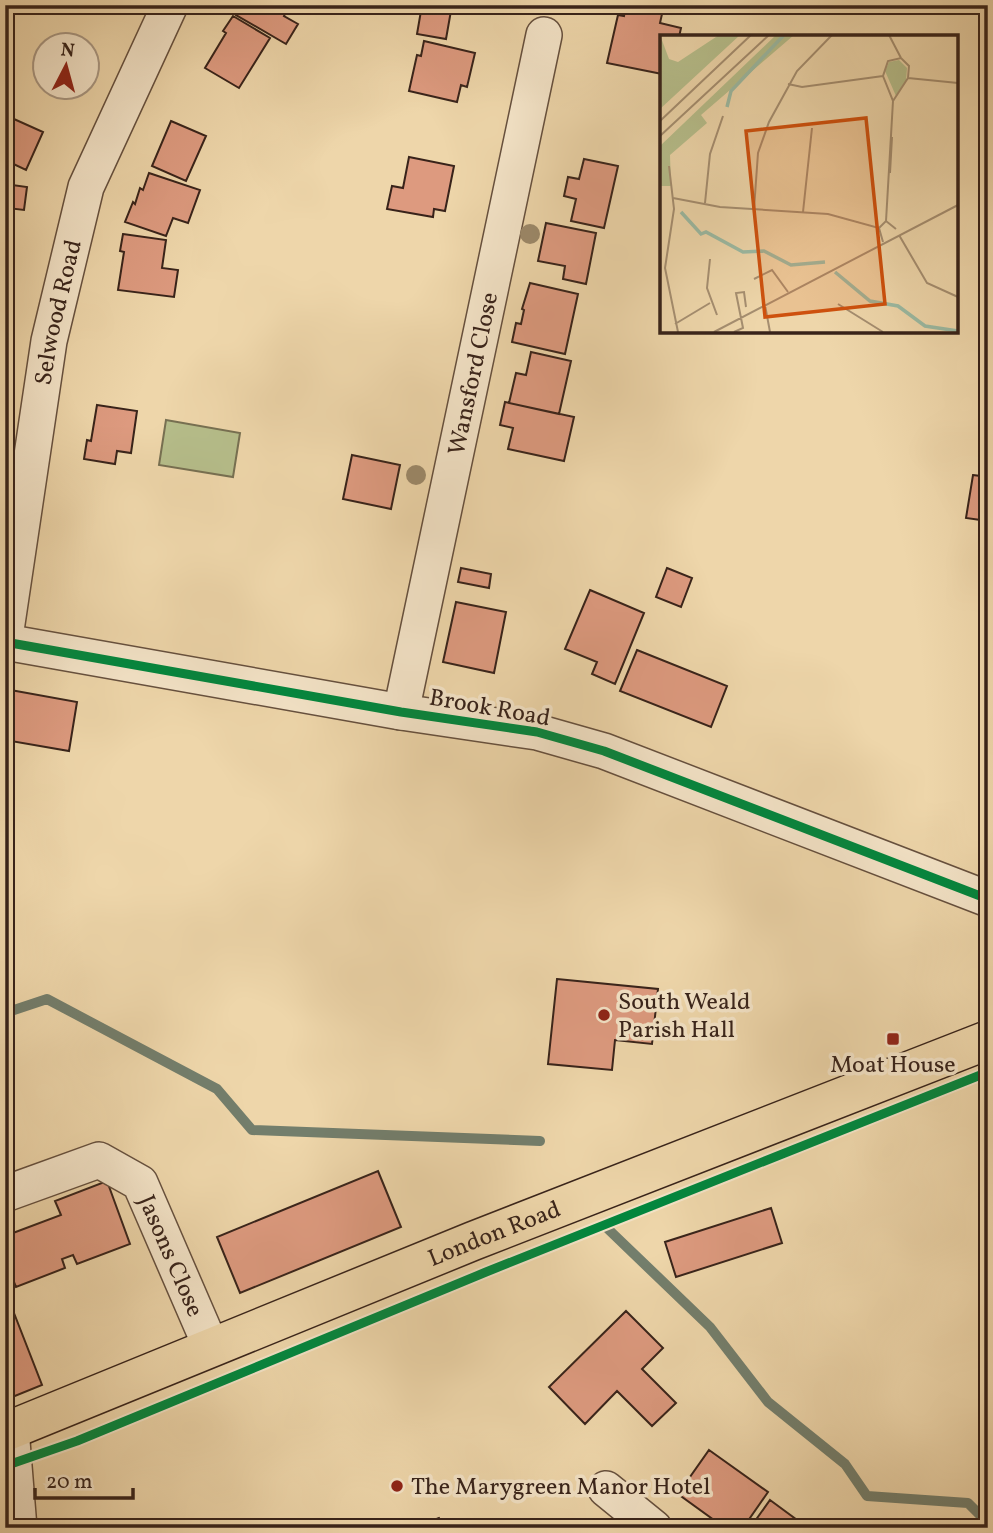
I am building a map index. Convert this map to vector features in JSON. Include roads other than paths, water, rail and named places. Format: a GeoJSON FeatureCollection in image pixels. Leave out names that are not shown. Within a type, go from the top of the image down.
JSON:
{"type":"FeatureCollection","features":[{"type":"Feature","properties":{"kind":"main road","name":"London Road"},"geometry":{"type":"LineString","coordinates":[[8,1430],[486,1236],[988,1040]]}},
{"type":"Feature","properties":{"kind":"street","name":"Selwood Road"},"geometry":{"type":"LineString","coordinates":[[5,637],[49,341],[86,187],[170,5]]}},
{"type":"Feature","properties":{"kind":"street","name":"Wansford Close"},"geometry":{"type":"LineString","coordinates":[[401,712],[544,35]]}},
{"type":"Feature","properties":{"kind":"street","name":"Brook Road"},"geometry":{"type":"LineString","coordinates":[[5,642],[401,712],[537,732],[604,751],[988,899]]}},
{"type":"Feature","properties":{"kind":"street","name":"Jasons Close"},"geometry":{"type":"LineString","coordinates":[[5,1194],[99,1160],[140,1183],[211,1347]]}},
{"type":"Feature","properties":{"kind":"street"},"geometry":{"type":"LineString","coordinates":[[8,1430],[19,1528]]}},
{"type":"Feature","properties":{"kind":"street"},"geometry":{"type":"LineString","coordinates":[[606,1489],[654,1528]]}},
{"type":"Feature","properties":{"kind":"waterway"},"geometry":{"type":"LineString","coordinates":[[5,1013],[47,999],[217,1089],[252,1130],[540,1141]]}},
{"type":"Feature","properties":{"kind":"waterway"},"geometry":{"type":"LineString","coordinates":[[608,1229],[710,1327],[768,1402],[845,1464],[867,1496],[968,1503],[988,1523]]}},
{"type":"Feature","properties":{"kind":"place","name":"South Weald Parish Hall"},"geometry":{"type":"Point","coordinates":[604,1015]}},
{"type":"Feature","properties":{"kind":"place","name":"Moat House"},"geometry":{"type":"Point","coordinates":[893,1039]}},
{"type":"Feature","properties":{"kind":"place","name":"The Marygreen Manor Hotel"},"geometry":{"type":"Point","coordinates":[397,1486]}}]}
